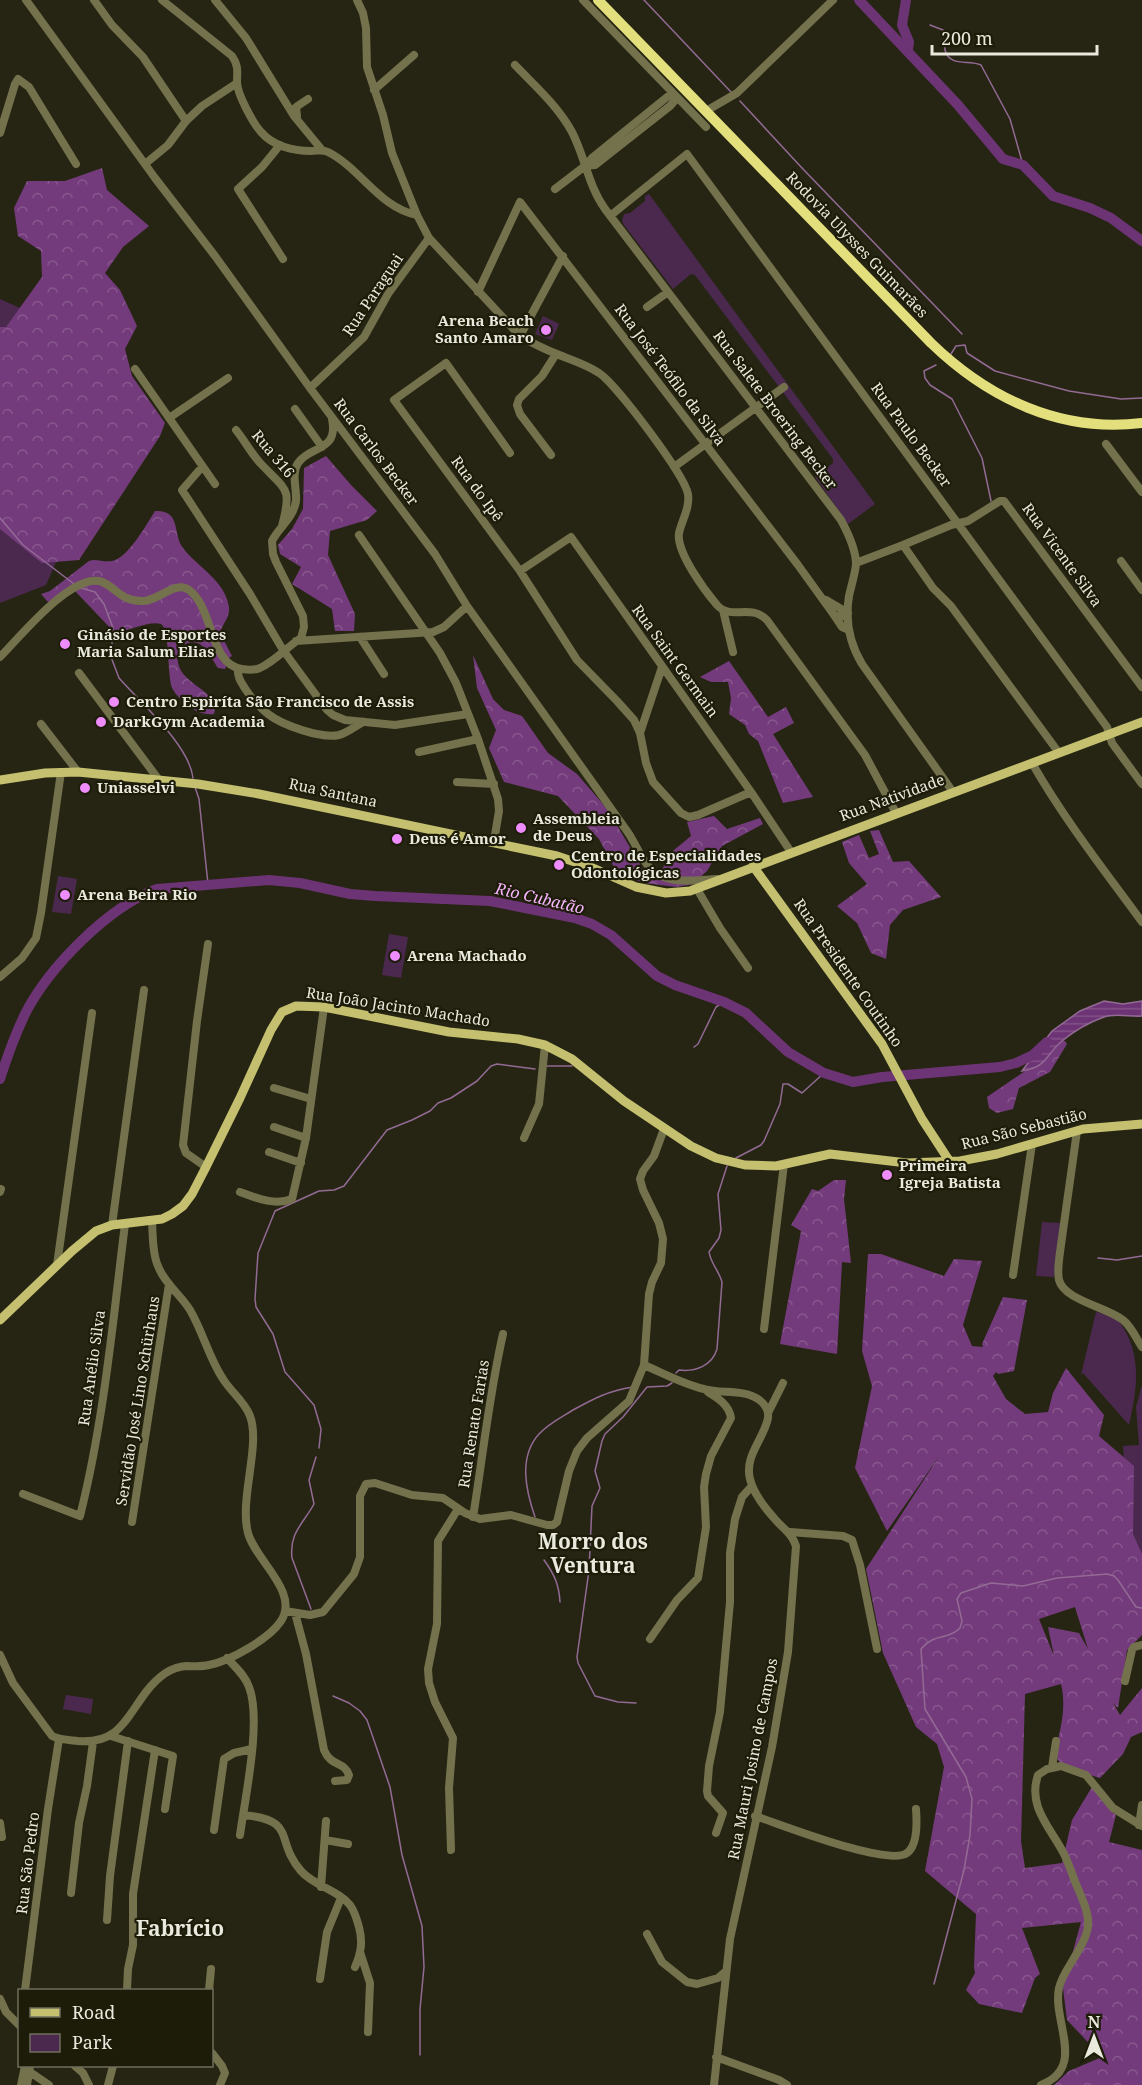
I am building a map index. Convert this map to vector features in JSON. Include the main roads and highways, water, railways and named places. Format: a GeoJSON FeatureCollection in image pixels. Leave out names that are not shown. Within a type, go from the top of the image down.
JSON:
{"type":"FeatureCollection","features":[{"type":"Feature","properties":{"kind":"highway"},"geometry":{"type":"LineString","coordinates":[[589,0],[612,14]]}},
{"type":"Feature","properties":{"kind":"highway","name":"Rodovia Ulysses Guimarães"},"geometry":{"type":"LineString","coordinates":[[598,0],[931,343],[975,381],[1017,405],[1058,418],[1108,425],[1142,423]]}},
{"type":"Feature","properties":{"kind":"highway"},"geometry":{"type":"LineString","coordinates":[[603,0],[612,14]]}},
{"type":"Feature","properties":{"kind":"main road","name":"Rua Natividade"},"geometry":{"type":"LineString","coordinates":[[652,891],[679,893],[697,889],[753,866],[1142,722]]}},
{"type":"Feature","properties":{"kind":"main road","name":"Rua Santana"},"geometry":{"type":"LineString","coordinates":[[0,780],[78,772],[159,780],[259,794],[494,841],[575,861],[623,882],[652,891]]}},
{"type":"Feature","properties":{"kind":"main road","name":"Rua Presidente Coutinho"},"geometry":{"type":"LineString","coordinates":[[753,866],[887,1052],[922,1119],[950,1162]]}},
{"type":"Feature","properties":{"kind":"main road","name":"Rua João Jacinto Machado"},"geometry":{"type":"LineString","coordinates":[[0,1320],[93,1234],[112,1225],[152,1222],[172,1214],[183,1206],[206,1167],[279,1016],[286,1009],[296,1006],[324,1007],[437,1030],[518,1039],[544,1045],[572,1059],[664,1129],[700,1151],[725,1160],[756,1166],[784,1164],[830,1154],[896,1162],[950,1162]]}},
{"type":"Feature","properties":{"kind":"main road","name":"Rua São Sebastião"},"geometry":{"type":"LineString","coordinates":[[950,1162],[983,1157],[1077,1131],[1142,1124]]}},
{"type":"Feature","properties":{"kind":"waterway"},"geometry":{"type":"LineString","coordinates":[[644,0],[731,92]]}},
{"type":"Feature","properties":{"kind":"waterway"},"geometry":{"type":"LineString","coordinates":[[859,0],[958,105],[1003,159],[1023,165],[1053,196],[1090,208],[1111,218],[1142,241]]}},
{"type":"Feature","properties":{"kind":"waterway"},"geometry":{"type":"LineString","coordinates":[[906,0],[902,25],[909,42],[908,50]]}},
{"type":"Feature","properties":{"kind":"waterway"},"geometry":{"type":"LineString","coordinates":[[930,25],[943,30],[947,56],[955,61],[981,65],[1010,119],[1023,165]]}},
{"type":"Feature","properties":{"kind":"waterway"},"geometry":{"type":"LineString","coordinates":[[740,101],[962,334]]}},
{"type":"Feature","properties":{"kind":"waterway"},"geometry":{"type":"LineString","coordinates":[[951,354],[956,346],[965,345],[967,353],[995,371],[1069,391],[1121,399],[1142,398]]}},
{"type":"Feature","properties":{"kind":"waterway"},"geometry":{"type":"LineString","coordinates":[[936,365],[924,371],[925,378],[930,385],[952,399],[982,458],[991,501]]}},
{"type":"Feature","properties":{"kind":"waterway"},"geometry":{"type":"LineString","coordinates":[[0,518],[23,545],[74,584]]}},
{"type":"Feature","properties":{"kind":"waterway"},"geometry":{"type":"LineString","coordinates":[[81,588],[95,592],[104,604],[113,628],[111,657],[119,678],[174,739],[190,765],[193,778]]}},
{"type":"Feature","properties":{"kind":"waterway"},"geometry":{"type":"LineString","coordinates":[[195,787],[199,799],[208,884]]}},
{"type":"Feature","properties":{"kind":"waterway","name":"Rio Cubatão"},"geometry":{"type":"LineString","coordinates":[[0,1079],[18,1030],[36,996],[64,959],[100,924],[138,898],[157,889],[269,880],[300,883],[350,894],[490,901],[575,918],[592,924],[611,935],[657,976],[746,1013],[788,1052],[824,1073],[853,1082],[882,1077],[1000,1067],[1033,1055],[1047,1042]]}},
{"type":"Feature","properties":{"kind":"waterway"},"geometry":{"type":"LineString","coordinates":[[694,1047],[698,1044],[716,1007],[724,1002]]}},
{"type":"Feature","properties":{"kind":"waterway"},"geometry":{"type":"LineString","coordinates":[[319,1448],[321,1429],[314,1405],[285,1372],[273,1334],[256,1307],[258,1253],[275,1211],[319,1191],[334,1190],[344,1186],[387,1130],[430,1111],[438,1103],[451,1098],[477,1081],[491,1066],[497,1064],[535,1069]]}},
{"type":"Feature","properties":{"kind":"waterway"},"geometry":{"type":"LineString","coordinates":[[546,1066],[572,1066]]}},
{"type":"Feature","properties":{"kind":"waterway"},"geometry":{"type":"LineString","coordinates":[[736,1158],[761,1145],[764,1141],[780,1104],[783,1084],[788,1084],[802,1093],[824,1073]]}},
{"type":"Feature","properties":{"kind":"waterway"},"geometry":{"type":"LineString","coordinates":[[676,1373],[679,1370],[702,1367],[711,1360],[717,1349],[722,1282],[709,1252],[719,1238],[721,1230],[718,1194],[727,1166]]}},
{"type":"Feature","properties":{"kind":"waterway"},"geometry":{"type":"LineString","coordinates":[[1098,1258],[1117,1260],[1142,1256]]}},
{"type":"Feature","properties":{"kind":"waterway"},"geometry":{"type":"LineString","coordinates":[[636,1703],[618,1702],[595,1696],[578,1663],[589,1570],[592,1506],[600,1488],[595,1471],[605,1434],[623,1417],[647,1387],[667,1386],[672,1383]]}},
{"type":"Feature","properties":{"kind":"waterway"},"geometry":{"type":"LineString","coordinates":[[535,1517],[526,1474],[528,1453],[532,1443],[547,1427],[573,1410],[609,1393],[633,1387]]}},
{"type":"Feature","properties":{"kind":"waterway"},"geometry":{"type":"LineString","coordinates":[[311,1609],[292,1558],[292,1549],[295,1535],[314,1504],[309,1480],[316,1457]]}},
{"type":"Feature","properties":{"kind":"waterway"},"geometry":{"type":"LineString","coordinates":[[544,1560],[555,1580],[560,1602]]}},
{"type":"Feature","properties":{"kind":"waterway"},"geometry":{"type":"LineString","coordinates":[[934,1984],[964,1870],[970,1835],[972,1799],[966,1777],[925,1709],[921,1649],[931,1640],[960,1628],[962,1621],[957,1599],[961,1593],[991,1583],[1023,1586],[1057,1578],[1107,1574],[1118,1580],[1136,1607],[1142,1608]]}},
{"type":"Feature","properties":{"kind":"waterway"},"geometry":{"type":"LineString","coordinates":[[333,1696],[349,1703],[367,1720],[390,1787],[402,1855],[422,1926],[424,1967],[420,2009],[420,2055]]}},
{"type":"Feature","properties":{"kind":"place","name":"Arena Beach Santo Amaro"},"geometry":{"type":"Point","coordinates":[546,330]}},
{"type":"Feature","properties":{"kind":"place","name":"Ginásio de Esportes Maria Salum Elias"},"geometry":{"type":"Point","coordinates":[65,644]}},
{"type":"Feature","properties":{"kind":"place","name":"Centro Espiríta São Francisco de Assis"},"geometry":{"type":"Point","coordinates":[114,702]}},
{"type":"Feature","properties":{"kind":"place","name":"DarkGym Academia"},"geometry":{"type":"Point","coordinates":[101,722]}},
{"type":"Feature","properties":{"kind":"place","name":"Uniasselvi"},"geometry":{"type":"Point","coordinates":[85,788]}},
{"type":"Feature","properties":{"kind":"place","name":"Assembleia de Deus"},"geometry":{"type":"Point","coordinates":[521,828]}},
{"type":"Feature","properties":{"kind":"place","name":"Deus é Amor"},"geometry":{"type":"Point","coordinates":[397,839]}},
{"type":"Feature","properties":{"kind":"place","name":"Centro de Especialidades Odontológicas"},"geometry":{"type":"Point","coordinates":[559,865]}},
{"type":"Feature","properties":{"kind":"place","name":"Arena Beira Rio"},"geometry":{"type":"Point","coordinates":[65,895]}},
{"type":"Feature","properties":{"kind":"place","name":"Arena Machado"},"geometry":{"type":"Point","coordinates":[395,956]}},
{"type":"Feature","properties":{"kind":"place","name":"Primeira Igreja Batista"},"geometry":{"type":"Point","coordinates":[887,1175]}},
{"type":"Feature","properties":{"kind":"district","name":"Morro dos Ventura"},"geometry":{"type":"Point","coordinates":[593,1554]}},
{"type":"Feature","properties":{"kind":"district","name":"Fabrício"},"geometry":{"type":"Point","coordinates":[180,1929]}}]}
